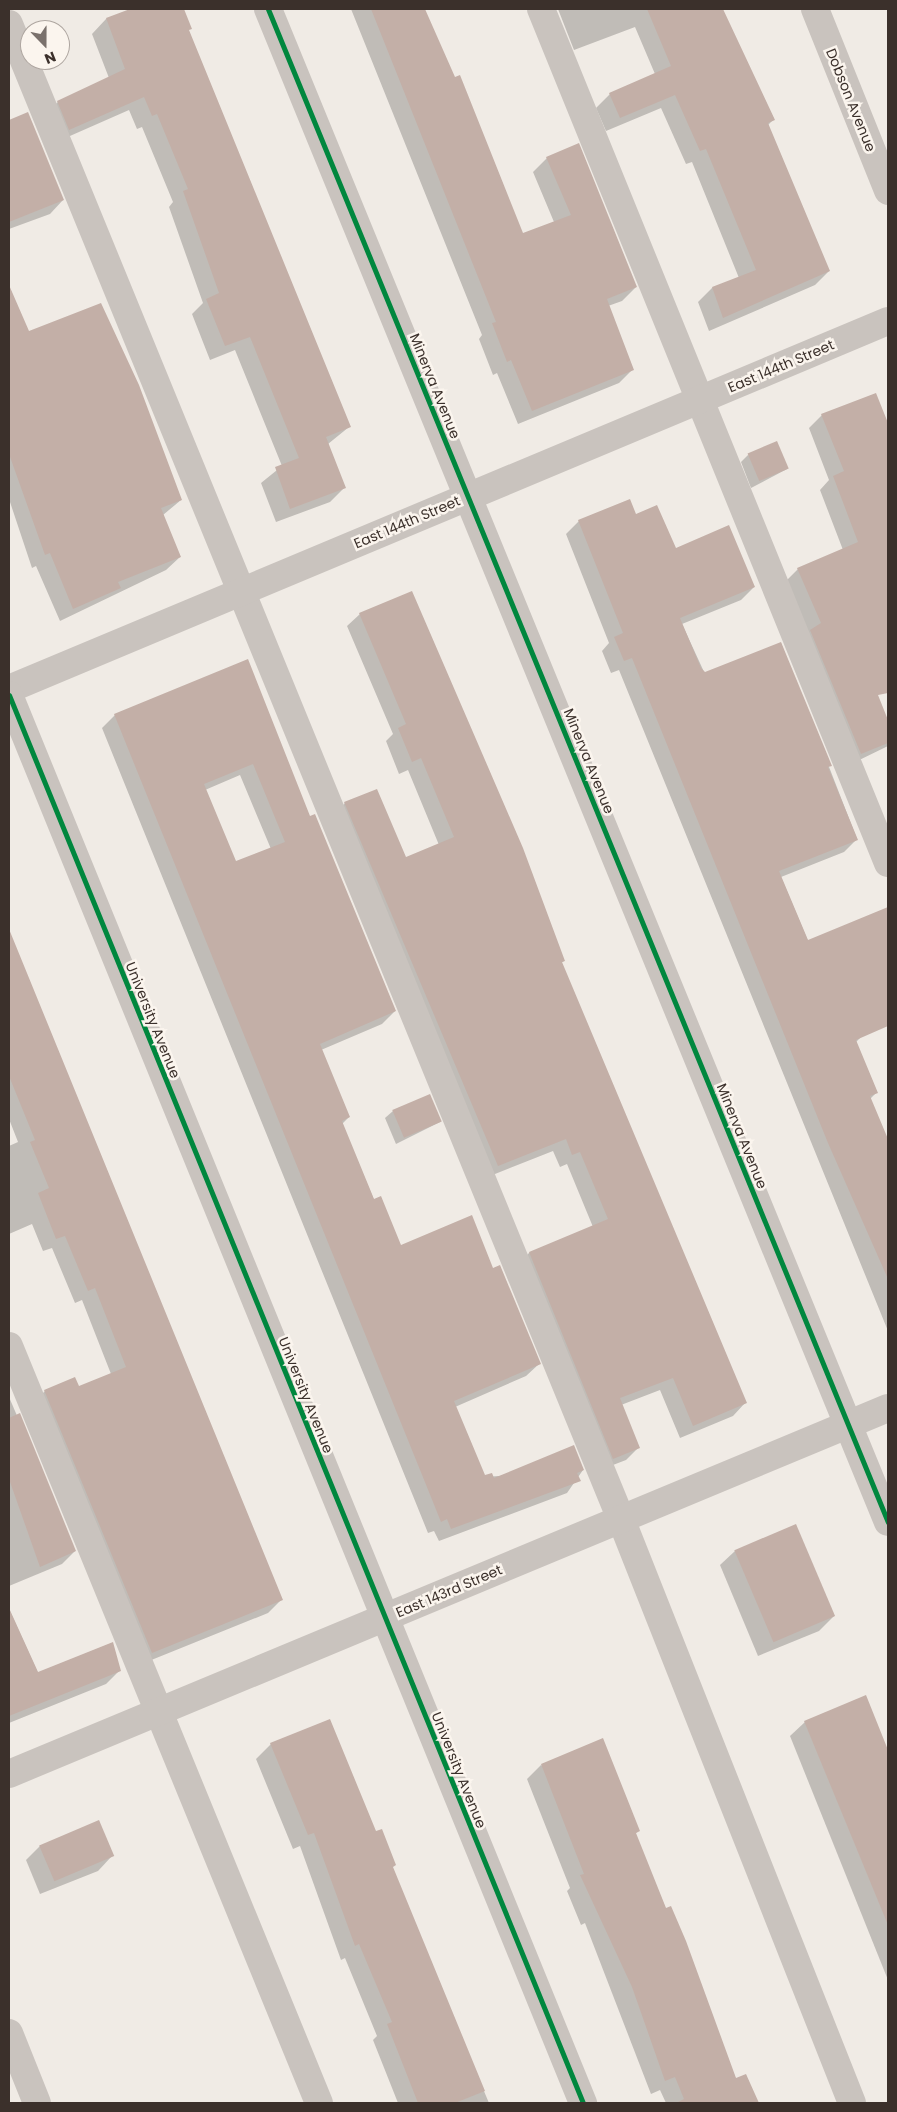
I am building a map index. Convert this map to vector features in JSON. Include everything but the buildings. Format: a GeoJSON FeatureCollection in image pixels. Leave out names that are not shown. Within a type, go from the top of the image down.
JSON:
{"type":"FeatureCollection","features":[{"type":"Feature","properties":{"kind":"street","name":"Minerva Avenue"},"geometry":{"type":"LineString","coordinates":[[268,9],[888,1522]]}},
{"type":"Feature","properties":{"kind":"street"},"geometry":{"type":"LineString","coordinates":[[541,9],[888,863]]}},
{"type":"Feature","properties":{"kind":"street","name":"Dobson Avenue"},"geometry":{"type":"LineString","coordinates":[[815,9],[888,191]]}},
{"type":"Feature","properties":{"kind":"street"},"geometry":{"type":"LineString","coordinates":[[9,24],[621,1519],[852,2103]]}},
{"type":"Feature","properties":{"kind":"street","name":"East 144th Street"},"geometry":{"type":"LineString","coordinates":[[9,689],[888,321]]}},
{"type":"Feature","properties":{"kind":"street","name":"University Avenue"},"geometry":{"type":"LineString","coordinates":[[9,695],[583,2103]]}},
{"type":"Feature","properties":{"kind":"street"},"geometry":{"type":"LineString","coordinates":[[9,1346],[157,1712],[319,2103]]}},
{"type":"Feature","properties":{"kind":"street","name":"East 143rd Street"},"geometry":{"type":"LineString","coordinates":[[9,1774],[888,1408]]}},
{"type":"Feature","properties":{"kind":"street"},"geometry":{"type":"LineString","coordinates":[[9,2034],[37,2103]]}},
{"type":"Feature","properties":{"kind":"cycle path"},"geometry":{"type":"LineString","coordinates":[[268,9],[888,1522]]}},
{"type":"Feature","properties":{"kind":"cycle path"},"geometry":{"type":"LineString","coordinates":[[9,695],[583,2103]]}}]}
